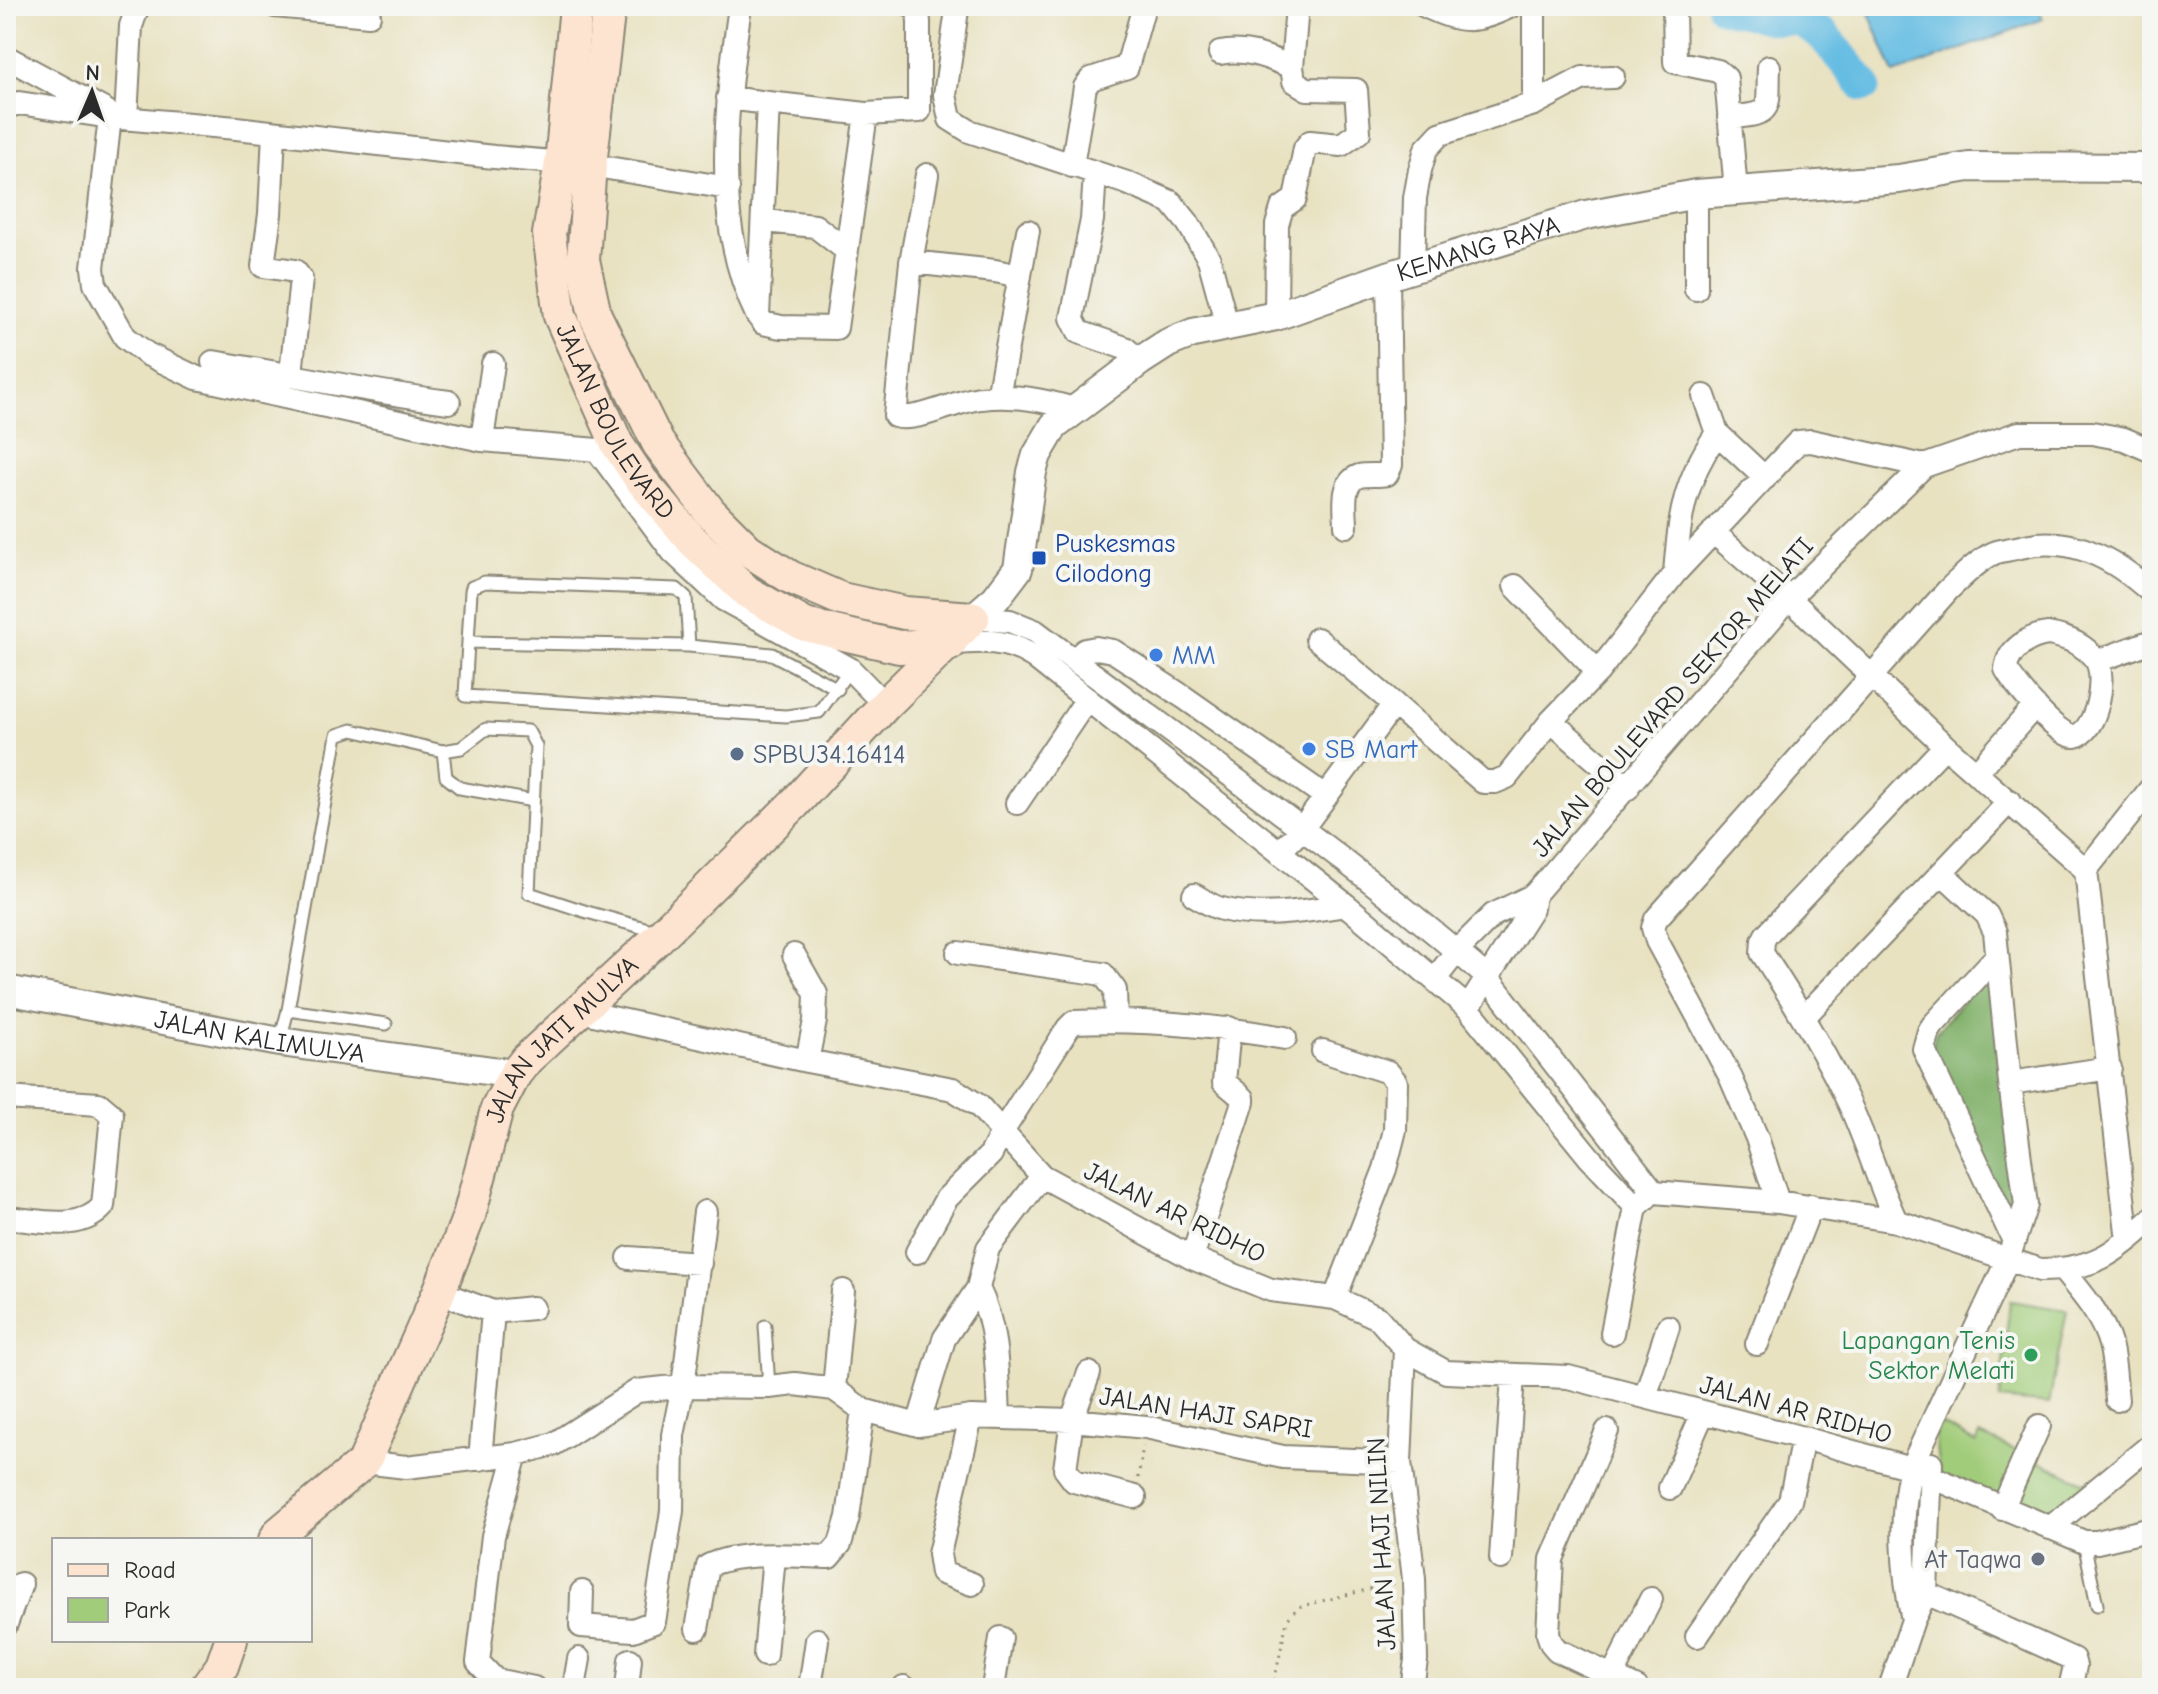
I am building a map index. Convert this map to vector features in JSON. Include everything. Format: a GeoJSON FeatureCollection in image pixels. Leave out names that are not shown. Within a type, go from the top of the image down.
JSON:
{"type":"FeatureCollection","features":[{"type":"Feature","properties":{"kind":"main road","name":"JALAN BOULEVARD"},"geometry":{"type":"LineString","coordinates":[[576,6],[576,164],[583,260],[595,315],[658,443],[710,512],[748,550],[790,577],[841,599],[905,613],[973,618]]}},
{"type":"Feature","properties":{"kind":"main road","name":"JALAN BOULEVARD"},"geometry":{"type":"LineString","coordinates":[[609,6],[576,164],[549,234],[560,316],[607,447],[641,480],[692,540],[747,592],[805,625],[899,647],[950,644]]}},
{"type":"Feature","properties":{"kind":"main road","name":"JALAN JATI MULYA"},"geometry":{"type":"LineString","coordinates":[[276,1538],[364,1462],[469,1216],[497,1109],[515,1074],[526,1060],[663,933],[795,803],[885,705],[973,618]]}},
{"type":"Feature","properties":{"kind":"main road"},"geometry":{"type":"LineString","coordinates":[[899,647],[907,660],[909,682]]}},
{"type":"Feature","properties":{"kind":"main road"},"geometry":{"type":"LineString","coordinates":[[206,1688],[222,1666],[230,1642]]}},
{"type":"Feature","properties":{"kind":"street"},"geometry":{"type":"LineString","coordinates":[[138,6],[131,26],[93,268],[95,284],[125,337],[147,354],[197,378],[482,440],[607,447],[673,552],[723,599],[850,669],[885,705]]}},
{"type":"Feature","properties":{"kind":"street"},"geometry":{"type":"LineString","coordinates":[[275,6],[369,15]]}},
{"type":"Feature","properties":{"kind":"street"},"geometry":{"type":"LineString","coordinates":[[740,6],[728,98],[728,188],[733,247],[746,292],[758,316],[766,324],[835,328],[866,114]]}},
{"type":"Feature","properties":{"kind":"street"},"geometry":{"type":"LineString","coordinates":[[728,98],[866,114],[919,111],[919,22],[918,11],[911,6]]}},
{"type":"Feature","properties":{"kind":"street"},"geometry":{"type":"LineString","coordinates":[[955,6],[957,10],[945,95],[950,119],[969,131],[1160,196],[1179,210],[1209,259],[1227,325]]}},
{"type":"Feature","properties":{"kind":"street"},"geometry":{"type":"LineString","coordinates":[[1072,166],[1085,87],[1091,79],[1127,67],[1144,6]]}},
{"type":"Feature","properties":{"kind":"street"},"geometry":{"type":"LineString","coordinates":[[1276,316],[1277,225],[1282,208],[1295,199],[1305,148],[1310,142],[1341,145],[1359,132],[1356,90],[1307,89],[1294,81],[1292,67],[1297,6]]}},
{"type":"Feature","properties":{"kind":"street"},"geometry":{"type":"LineString","coordinates":[[1425,6],[1451,18],[1478,21],[1511,6]]}},
{"type":"Feature","properties":{"kind":"street"},"geometry":{"type":"LineString","coordinates":[[1534,6],[1534,104]]}},
{"type":"Feature","properties":{"kind":"street"},"geometry":{"type":"LineString","coordinates":[[1674,6],[1674,59],[1679,64],[1723,72],[1727,83],[1736,191]]}},
{"type":"Feature","properties":{"kind":"street"},"geometry":{"type":"LineString","coordinates":[[1220,53],[1243,50],[1292,67]]}},
{"type":"Feature","properties":{"kind":"street"},"geometry":{"type":"LineString","coordinates":[[6,57],[118,118]]}},
{"type":"Feature","properties":{"kind":"street"},"geometry":{"type":"LineString","coordinates":[[1729,117],[1761,114],[1767,107],[1769,67]]}},
{"type":"Feature","properties":{"kind":"street"},"geometry":{"type":"LineString","coordinates":[[1346,526],[1349,483],[1359,476],[1387,474],[1391,465],[1401,272],[1426,149],[1440,134],[1534,104],[1583,78],[1613,77]]}},
{"type":"Feature","properties":{"kind":"street"},"geometry":{"type":"LineString","coordinates":[[6,107],[19,103],[118,118],[576,164],[728,188]]}},
{"type":"Feature","properties":{"kind":"street"},"geometry":{"type":"LineString","coordinates":[[758,316],[768,103]]}},
{"type":"Feature","properties":{"kind":"street"},"geometry":{"type":"LineString","coordinates":[[274,133],[270,214],[263,266],[295,271],[301,279],[291,374]]}},
{"type":"Feature","properties":{"kind":"street","name":"KEMANG RAYA"},"geometry":{"type":"LineString","coordinates":[[973,618],[996,598],[1018,569],[1032,472],[1037,455],[1054,426],[1140,361],[1168,343],[1193,333],[1276,316],[1401,272],[1586,215],[1696,194],[1899,179],[1969,167],[2152,168]]}},
{"type":"Feature","properties":{"kind":"street"},"geometry":{"type":"LineString","coordinates":[[1095,173],[1092,220],[1072,318],[1079,332],[1125,348],[1140,361]]}},
{"type":"Feature","properties":{"kind":"street"},"geometry":{"type":"LineString","coordinates":[[927,175],[911,262],[894,411],[896,417],[978,398],[998,397],[1029,397],[1074,409]]}},
{"type":"Feature","properties":{"kind":"street"},"geometry":{"type":"LineString","coordinates":[[1696,194],[1696,289]]}},
{"type":"Feature","properties":{"kind":"street"},"geometry":{"type":"LineString","coordinates":[[764,221],[815,226],[846,250]]}},
{"type":"Feature","properties":{"kind":"street"},"geometry":{"type":"LineString","coordinates":[[998,397],[1028,231]]}},
{"type":"Feature","properties":{"kind":"street"},"geometry":{"type":"LineString","coordinates":[[911,262],[1020,276]]}},
{"type":"Feature","properties":{"kind":"street"},"geometry":{"type":"LineString","coordinates":[[213,362],[291,374],[375,393],[449,402]]}},
{"type":"Feature","properties":{"kind":"street"},"geometry":{"type":"LineString","coordinates":[[482,440],[493,364]]}},
{"type":"Feature","properties":{"kind":"street"},"geometry":{"type":"LineString","coordinates":[[1704,396],[1717,433],[1765,478]]}},
{"type":"Feature","properties":{"kind":"street"},"geometry":{"type":"LineString","coordinates":[[1675,573],[1690,479],[1717,433]]}},
{"type":"Feature","properties":{"kind":"street","name":"JALAN BOULEVARD SEKTOR MELATI"},"geometry":{"type":"LineString","coordinates":[[1435,979],[1457,951],[1493,915],[1534,895],[1789,598],[1924,466],[2019,433],[2092,433],[2124,439],[2152,451]]}},
{"type":"Feature","properties":{"kind":"street"},"geometry":{"type":"LineString","coordinates":[[1317,639],[1483,782],[1495,782],[1507,777],[1551,721],[1598,672],[1675,573],[1798,442],[1924,466]]}},
{"type":"Feature","properties":{"kind":"street"},"geometry":{"type":"LineString","coordinates":[[1713,532],[1789,598],[1945,746],[2086,870],[2128,1241]]}},
{"type":"Feature","properties":{"kind":"street"},"geometry":{"type":"LineString","coordinates":[[1778,1202],[1740,1097],[1662,951],[1653,928],[1656,919],[1948,590],[1993,553],[2027,544],[2077,546],[2104,558],[2152,593]]}},
{"type":"Feature","properties":{"kind":"street"},"geometry":{"type":"LineString","coordinates":[[1515,586],[1598,672]]}},
{"type":"Feature","properties":{"kind":"street"},"geometry":{"type":"LineString","coordinates":[[973,618],[1010,621],[1035,631],[1302,829],[1457,951],[1488,978],[1654,1192]]}},
{"type":"Feature","properties":{"kind":"street"},"geometry":{"type":"LineString","coordinates":[[2037,635],[2058,635],[2082,646],[2097,661],[2101,677],[2094,716],[2081,734],[2067,736],[2035,706],[2006,669],[2008,659],[2037,635]]}},
{"type":"Feature","properties":{"kind":"street"},"geometry":{"type":"LineString","coordinates":[[850,669],[866,640]]}},
{"type":"Feature","properties":{"kind":"street"},"geometry":{"type":"LineString","coordinates":[[2097,661],[2152,641]]}},
{"type":"Feature","properties":{"kind":"street"},"geometry":{"type":"LineString","coordinates":[[950,644],[1003,642],[1021,648],[1346,905],[1468,1008],[1590,1158],[1636,1207]]}},
{"type":"Feature","properties":{"kind":"street"},"geometry":{"type":"LineString","coordinates":[[1074,660],[1085,650],[1113,651],[1325,796]]}},
{"type":"Feature","properties":{"kind":"street"},"geometry":{"type":"LineString","coordinates":[[1017,803],[1087,699]]}},
{"type":"Feature","properties":{"kind":"street"},"geometry":{"type":"LineString","coordinates":[[1279,852],[1302,829],[1394,704]]}},
{"type":"Feature","properties":{"kind":"street"},"geometry":{"type":"LineString","coordinates":[[1977,772],[2035,706]]}},
{"type":"Feature","properties":{"kind":"street"},"geometry":{"type":"LineString","coordinates":[[1551,721],[1628,788]]}},
{"type":"Feature","properties":{"kind":"street"},"geometry":{"type":"LineString","coordinates":[[1896,1221],[1849,1104],[1804,1017],[1762,953],[1763,941],[1945,746]]}},
{"type":"Feature","properties":{"kind":"street"},"geometry":{"type":"LineString","coordinates":[[2086,870],[2152,787]]}},
{"type":"Feature","properties":{"kind":"street"},"geometry":{"type":"LineString","coordinates":[[1804,1017],[2010,801]]}},
{"type":"Feature","properties":{"kind":"street"},"geometry":{"type":"LineString","coordinates":[[1943,874],[1992,923],[1995,932],[2010,1083],[2027,1198],[2011,1250],[1911,1468],[1907,1485],[1904,1552],[1916,1591],[2073,1659],[2070,1688]]}},
{"type":"Feature","properties":{"kind":"street"},"geometry":{"type":"LineString","coordinates":[[1194,895],[1220,909],[1249,912],[1299,912],[1346,905]]}},
{"type":"Feature","properties":{"kind":"street","name":"JALAN BOULEVARD SEKTOR MELATI"},"geometry":{"type":"LineString","coordinates":[[1468,1008],[1532,908],[1534,895]]}},
{"type":"Feature","properties":{"kind":"street"},"geometry":{"type":"LineString","coordinates":[[958,953],[1103,974],[1115,990],[1116,1020]]}},
{"type":"Feature","properties":{"kind":"street"},"geometry":{"type":"LineString","coordinates":[[794,955],[816,994],[815,1021],[807,1061]]}},
{"type":"Feature","properties":{"kind":"street"},"geometry":{"type":"LineString","coordinates":[[1996,957],[1933,1025],[1924,1049],[2011,1250]]}},
{"type":"Feature","properties":{"kind":"street","name":"JALAN KALIMULYA"},"geometry":{"type":"LineString","coordinates":[[6,990],[280,1042],[515,1074]]}},
{"type":"Feature","properties":{"kind":"street","name":"JALAN AR RIDHO"},"geometry":{"type":"LineString","coordinates":[[580,1011],[807,1061],[953,1089],[979,1106],[1042,1176],[1192,1258],[1271,1290],[1335,1298],[1378,1318],[1405,1349],[1446,1372],[1568,1377],[1803,1438],[1911,1468],[2002,1509],[2090,1542]]}},
{"type":"Feature","properties":{"kind":"street"},"geometry":{"type":"LineString","coordinates":[[917,1252],[946,1199],[991,1154],[1074,1022],[1116,1020],[1229,1028],[1285,1038]]}},
{"type":"Feature","properties":{"kind":"street"},"geometry":{"type":"LineString","coordinates":[[1192,1258],[1243,1102],[1243,1098],[1224,1082],[1229,1028]]}},
{"type":"Feature","properties":{"kind":"street"},"geometry":{"type":"LineString","coordinates":[[1323,1051],[1388,1072],[1396,1082],[1395,1130],[1385,1169],[1335,1298]]}},
{"type":"Feature","properties":{"kind":"street"},"geometry":{"type":"LineString","coordinates":[[2010,1083],[2110,1068]]}},
{"type":"Feature","properties":{"kind":"street"},"geometry":{"type":"LineString","coordinates":[[6,1098],[99,1104],[112,1115],[103,1206],[94,1216],[75,1223],[6,1218]]}},
{"type":"Feature","properties":{"kind":"street"},"geometry":{"type":"LineString","coordinates":[[918,1425],[944,1339],[978,1288],[988,1248],[1042,1176]]}},
{"type":"Feature","properties":{"kind":"street"},"geometry":{"type":"LineString","coordinates":[[1612,1333],[1636,1207],[1654,1192],[1778,1202],[1896,1221],[2011,1250],[2040,1270],[2063,1270],[2088,1264],[2128,1241],[2152,1219]]}},
{"type":"Feature","properties":{"kind":"street"},"geometry":{"type":"LineString","coordinates":[[1757,1344],[1811,1206]]}},
{"type":"Feature","properties":{"kind":"street"},"geometry":{"type":"LineString","coordinates":[[582,1592],[581,1626],[633,1630],[654,1622],[672,1511],[673,1435],[683,1386],[705,1212]]}},
{"type":"Feature","properties":{"kind":"street"},"geometry":{"type":"LineString","coordinates":[[629,1258],[700,1263]]}},
{"type":"Feature","properties":{"kind":"street"},"geometry":{"type":"LineString","coordinates":[[2063,1270],[2096,1312],[2105,1331],[2111,1346],[2117,1400]]}},
{"type":"Feature","properties":{"kind":"street"},"geometry":{"type":"LineString","coordinates":[[978,1288],[985,1301],[995,1347],[999,1418]]}},
{"type":"Feature","properties":{"kind":"street"},"geometry":{"type":"LineString","coordinates":[[834,1389],[843,1291]]}},
{"type":"Feature","properties":{"kind":"street"},"geometry":{"type":"LineString","coordinates":[[439,1292],[493,1312],[533,1308]]}},
{"type":"Feature","properties":{"kind":"street"},"geometry":{"type":"LineString","coordinates":[[480,1459],[493,1312]]}},
{"type":"Feature","properties":{"kind":"street"},"geometry":{"type":"LineString","coordinates":[[1645,1397],[1668,1327]]}},
{"type":"Feature","properties":{"kind":"street","name":"JALAN HAJI NILIN"},"geometry":{"type":"LineString","coordinates":[[1405,1349],[1400,1462],[1414,1579],[1416,1660],[1412,1688]]}},
{"type":"Feature","properties":{"kind":"street"},"geometry":{"type":"LineString","coordinates":[[1089,1373],[1072,1420],[1065,1469],[1074,1481],[1135,1497]]}},
{"type":"Feature","properties":{"kind":"street"},"geometry":{"type":"LineString","coordinates":[[1501,1558],[1513,1376]]}},
{"type":"Feature","properties":{"kind":"street","name":"JALAN HAJI SAPRI"},"geometry":{"type":"LineString","coordinates":[[364,1462],[406,1467],[516,1454],[554,1444],[637,1391],[683,1386],[769,1387],[795,1384],[834,1389],[863,1410],[918,1425],[971,1417],[1072,1420],[1146,1427],[1283,1457],[1400,1462]]}},
{"type":"Feature","properties":{"kind":"street"},"geometry":{"type":"LineString","coordinates":[[697,1629],[708,1566],[719,1560],[774,1556],[829,1557],[840,1544],[848,1517],[863,1410]]}},
{"type":"Feature","properties":{"kind":"street"},"geometry":{"type":"LineString","coordinates":[[1670,1488],[1703,1413]]}},
{"type":"Feature","properties":{"kind":"street"},"geometry":{"type":"LineString","coordinates":[[971,1417],[939,1554],[942,1573],[972,1584]]}},
{"type":"Feature","properties":{"kind":"street"},"geometry":{"type":"LineString","coordinates":[[2002,1509],[2039,1426]]}},
{"type":"Feature","properties":{"kind":"street"},"geometry":{"type":"LineString","coordinates":[[1607,1431],[1552,1559],[1548,1634],[1557,1650],[1637,1688]]}},
{"type":"Feature","properties":{"kind":"street"},"geometry":{"type":"LineString","coordinates":[[1891,1688],[1913,1620],[1932,1477],[1928,1435]]}},
{"type":"Feature","properties":{"kind":"street"},"geometry":{"type":"LineString","coordinates":[[1697,1636],[1790,1501],[1803,1438]]}},
{"type":"Feature","properties":{"kind":"street"},"geometry":{"type":"LineString","coordinates":[[2050,1528],[2152,1444]]}},
{"type":"Feature","properties":{"kind":"street"},"geometry":{"type":"LineString","coordinates":[[516,1454],[493,1536],[478,1662],[495,1680],[534,1688]]}},
{"type":"Feature","properties":{"kind":"street"},"geometry":{"type":"LineString","coordinates":[[2090,1542],[2152,1529]]}},
{"type":"Feature","properties":{"kind":"street"},"geometry":{"type":"LineString","coordinates":[[765,1655],[774,1556]]}},
{"type":"Feature","properties":{"kind":"street"},"geometry":{"type":"LineString","coordinates":[[6,1624],[21,1584]]}},
{"type":"Feature","properties":{"kind":"street"},"geometry":{"type":"LineString","coordinates":[[1612,1676],[1651,1599]]}},
{"type":"Feature","properties":{"kind":"street"},"geometry":{"type":"LineString","coordinates":[[993,1688],[1001,1638]]}},
{"type":"Feature","properties":{"kind":"street"},"geometry":{"type":"LineString","coordinates":[[810,1688],[817,1640]]}},
{"type":"Feature","properties":{"kind":"street"},"geometry":{"type":"LineString","coordinates":[[574,1688],[579,1659]]}},
{"type":"Feature","properties":{"kind":"street"},"geometry":{"type":"LineString","coordinates":[[627,1688],[630,1660]]}},
{"type":"Feature","properties":{"kind":"lane"},"geometry":{"type":"LineString","coordinates":[[689,646],[686,597],[677,589],[485,582],[472,587],[471,591],[465,696],[786,716],[819,712],[850,669]]}},
{"type":"Feature","properties":{"kind":"lane"},"geometry":{"type":"LineString","coordinates":[[468,642],[689,646],[772,654],[838,689]]}},
{"type":"Feature","properties":{"kind":"lane"},"geometry":{"type":"LineString","coordinates":[[280,1042],[337,735],[352,730],[443,751],[461,748],[486,729],[528,731],[536,746],[529,893],[663,933]]}},
{"type":"Feature","properties":{"kind":"lane"},"geometry":{"type":"LineString","coordinates":[[443,751],[446,777],[460,788],[533,801]]}},
{"type":"Feature","properties":{"kind":"lane"},"geometry":{"type":"LineString","coordinates":[[288,1010],[386,1024]]}},
{"type":"Feature","properties":{"kind":"lane"},"geometry":{"type":"LineString","coordinates":[[765,1326],[769,1387]]}},
{"type":"Feature","properties":{"kind":"lane"},"geometry":{"type":"LineString","coordinates":[[2090,1542],[2097,1605]]}},
{"type":"Feature","properties":{"kind":"path"},"geometry":{"type":"LineString","coordinates":[[1135,1497],[1146,1427]]}},
{"type":"Feature","properties":{"kind":"path"},"geometry":{"type":"LineString","coordinates":[[1273,1688],[1291,1612],[1307,1604],[1414,1579]]}},
{"type":"Feature","properties":{"kind":"green space"},"geometry":{"type":"Polygon","coordinates":[[[1990,969],[2021,1198],[2012,1223],[1932,1050],[1935,1034],[1990,969]]]}},
{"type":"Feature","properties":{"kind":"green space","name":"Lapangan Tenis Sektor Melati"},"geometry":{"type":"Polygon","coordinates":[[[2010,1301],[2067,1310],[2049,1404],[1999,1399],[2010,1301]]]}},
{"type":"Feature","properties":{"kind":"green space"},"geometry":{"type":"Polygon","coordinates":[[[1941,1424],[1976,1443],[1980,1435],[2022,1453],[1998,1500],[1939,1475],[1935,1435],[1941,1424]]]}},
{"type":"Feature","properties":{"kind":"green space"},"geometry":{"type":"Polygon","coordinates":[[[2033,1458],[2091,1486],[2050,1523],[2010,1505],[2033,1458]]]}},
{"type":"Feature","properties":{"kind":"water"},"geometry":{"type":"Polygon","coordinates":[[[1866,6],[2038,6],[2043,19],[1894,74],[1866,6]]]}},
{"type":"Feature","properties":{"kind":"waterway"},"geometry":{"type":"LineString","coordinates":[[1723,6],[1772,18],[1799,19],[1824,36],[1864,85]]}},
{"type":"Feature","properties":{"kind":"place","name":"Puskesmas Cilodong"},"geometry":{"type":"Point","coordinates":[1039,558]}},
{"type":"Feature","properties":{"kind":"place","name":"MM"},"geometry":{"type":"Point","coordinates":[1156,655]}},
{"type":"Feature","properties":{"kind":"place","name":"SB Mart"},"geometry":{"type":"Point","coordinates":[1309,749]}},
{"type":"Feature","properties":{"kind":"place","name":"SPBU34.16414"},"geometry":{"type":"Point","coordinates":[737,754]}},
{"type":"Feature","properties":{"kind":"place","name":"Lapangan Tenis Sektor Melati"},"geometry":{"type":"Point","coordinates":[2031,1355]}},
{"type":"Feature","properties":{"kind":"place","name":"At Taqwa"},"geometry":{"type":"Point","coordinates":[2038,1559]}}]}
